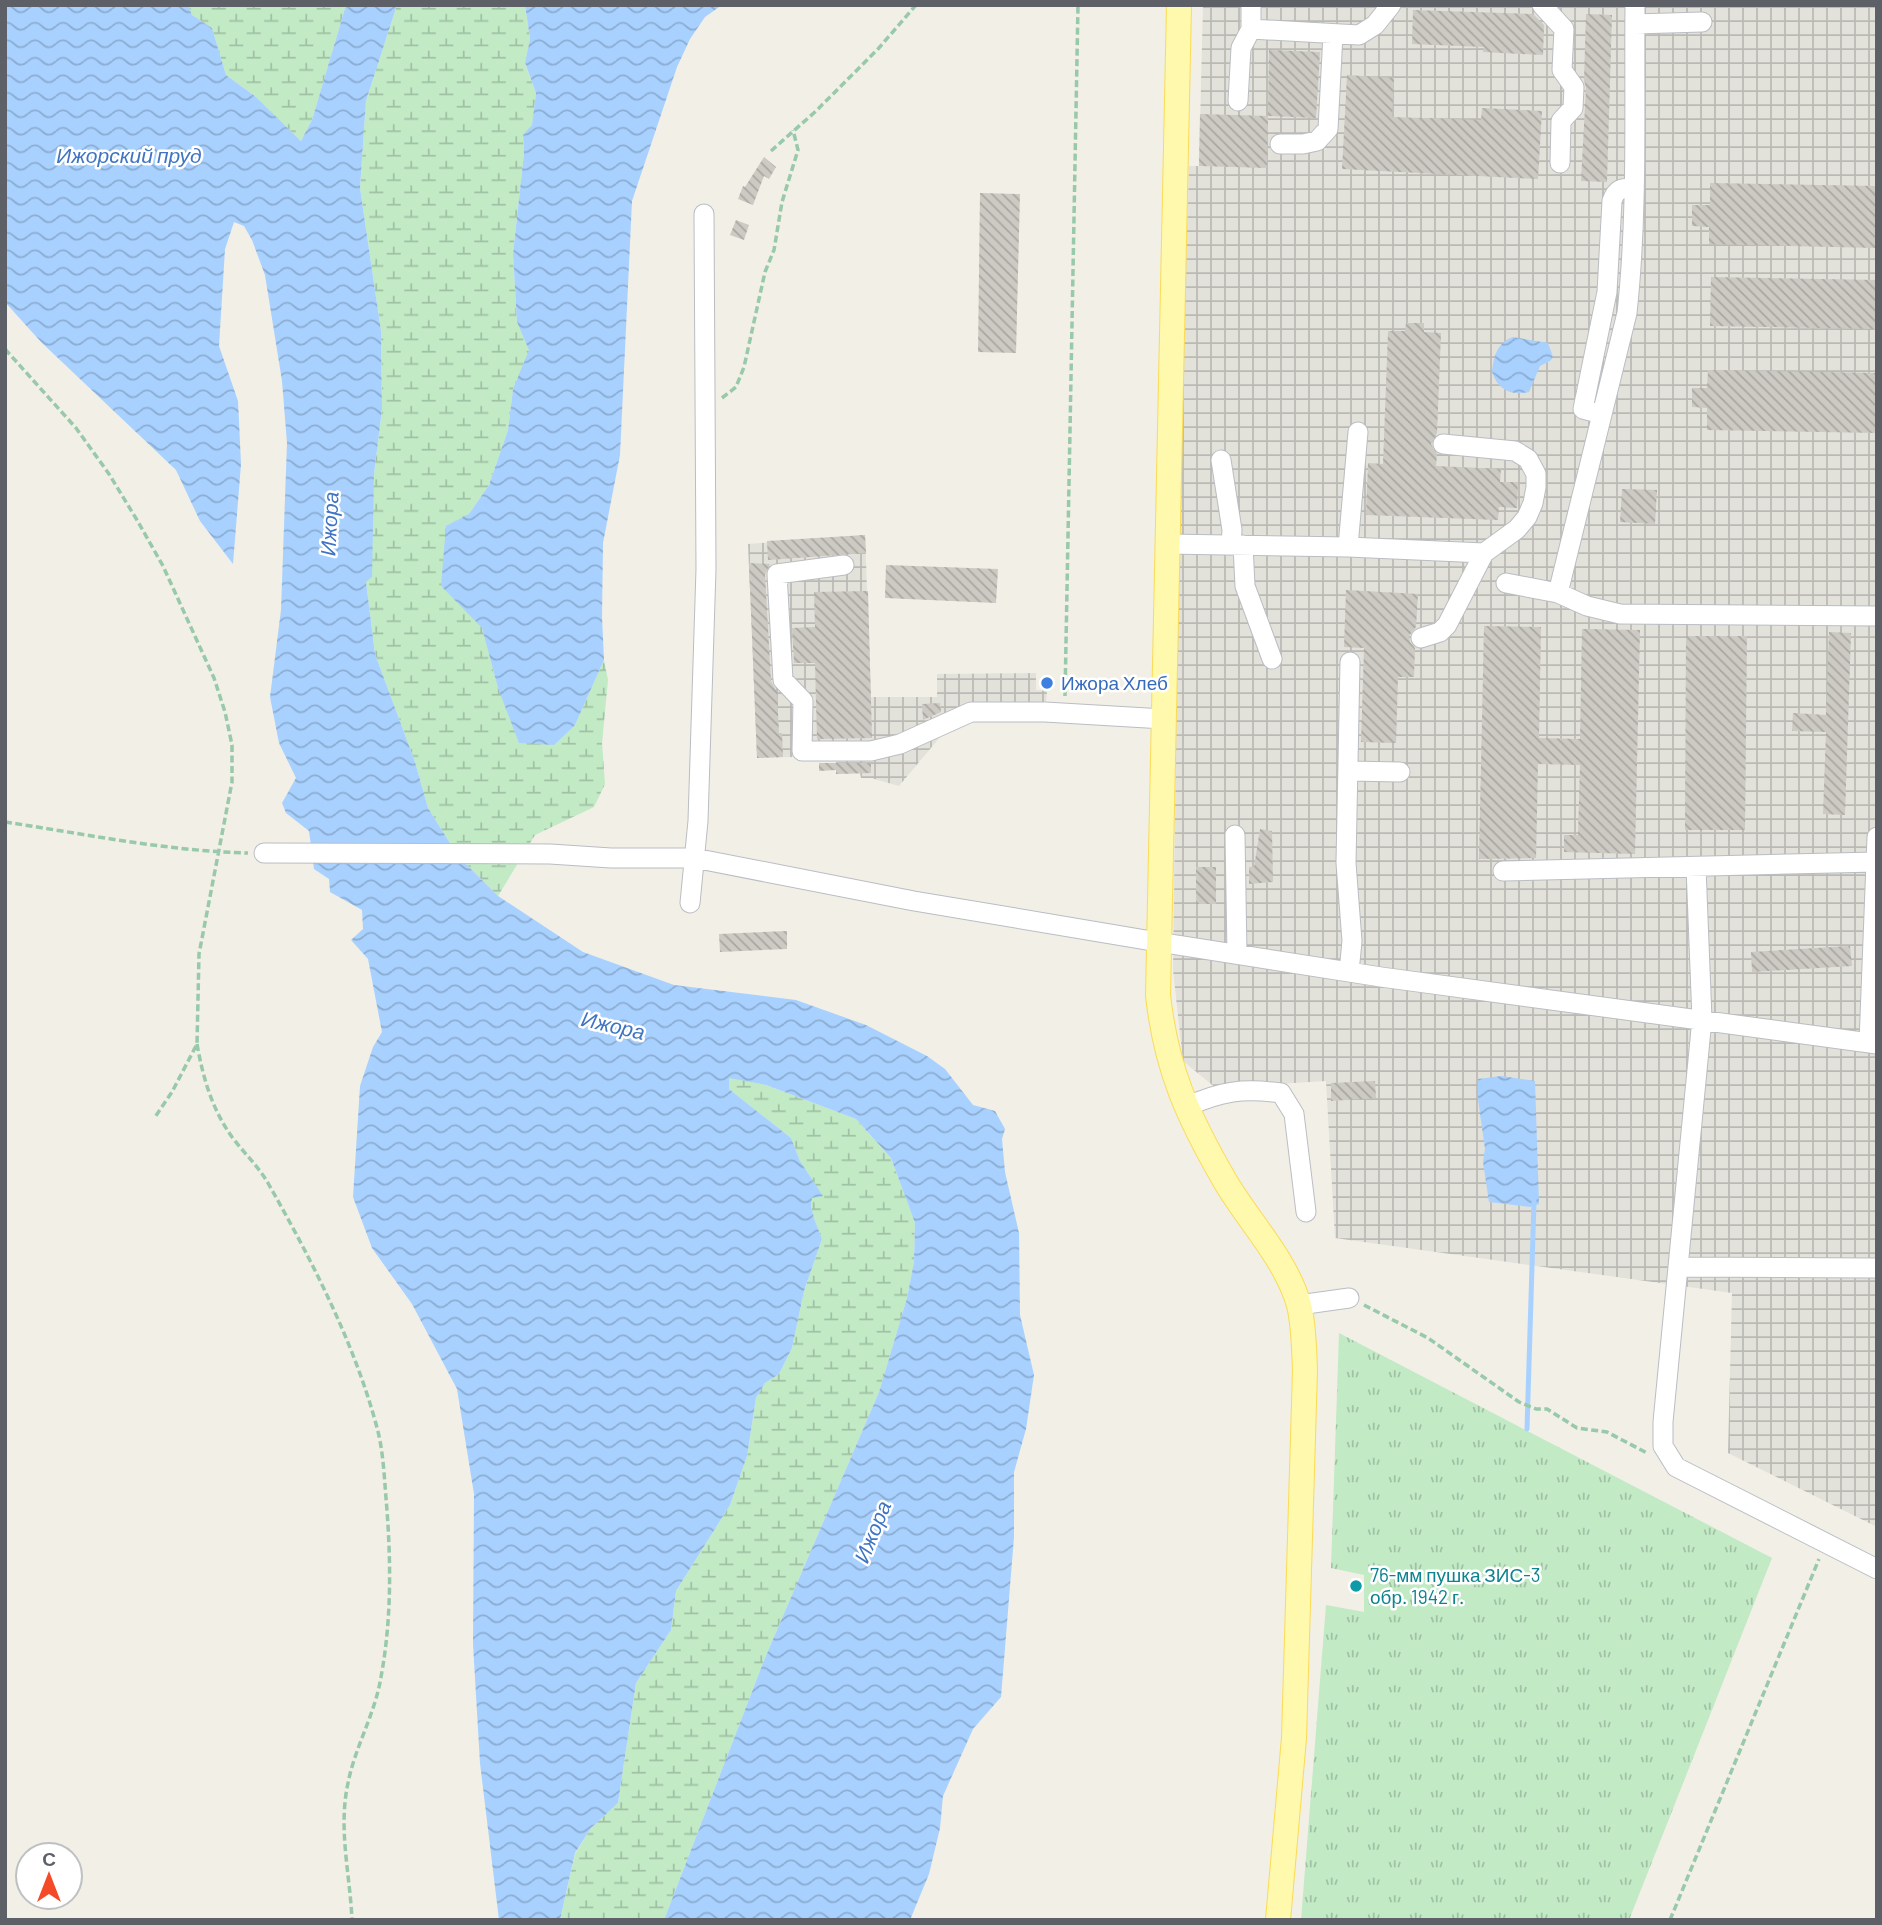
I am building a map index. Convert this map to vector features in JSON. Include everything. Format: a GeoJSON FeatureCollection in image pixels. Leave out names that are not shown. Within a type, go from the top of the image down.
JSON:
{"type":"FeatureCollection","features":[{"type":"Feature","properties":{"kind":"main road"},"geometry":{"type":"LineString","coordinates":[[1179,5],[1158,995],[1161,1027],[1171,1068],[1186,1107],[1225,1180],[1275,1255],[1299,1305],[1305,1370],[1294,1738],[1278,1920]]}},
{"type":"Feature","properties":{"kind":"street"},"geometry":{"type":"LineString","coordinates":[[1238,101],[1241,48],[1251,29],[1251,5]]}},
{"type":"Feature","properties":{"kind":"street"},"geometry":{"type":"LineString","coordinates":[[1251,29],[1359,35],[1375,25],[1391,5]]}},
{"type":"Feature","properties":{"kind":"street"},"geometry":{"type":"LineString","coordinates":[[1553,9],[1564,29],[1562,70],[1574,87],[1573,107],[1561,121],[1560,163]]}},
{"type":"Feature","properties":{"kind":"street"},"geometry":{"type":"LineString","coordinates":[[1558,593],[1627,313],[1631,274],[1635,14],[1702,22]]}},
{"type":"Feature","properties":{"kind":"street"},"geometry":{"type":"LineString","coordinates":[[1280,144],[1317,141],[1328,129],[1333,34]]}},
{"type":"Feature","properties":{"kind":"street"},"geometry":{"type":"LineString","coordinates":[[690,903],[698,821],[705,583],[704,214]]}},
{"type":"Feature","properties":{"kind":"street"},"geometry":{"type":"LineString","coordinates":[[1348,547],[1358,432]]}},
{"type":"Feature","properties":{"kind":"street"},"geometry":{"type":"LineString","coordinates":[[1421,638],[1440,632],[1447,625],[1484,553],[1517,529],[1527,517],[1533,503],[1536,474],[1528,459],[1515,451],[1443,444]]}},
{"type":"Feature","properties":{"kind":"street"},"geometry":{"type":"LineString","coordinates":[[1221,460],[1232,530],[1245,586],[1272,659]]}},
{"type":"Feature","properties":{"kind":"street"},"geometry":{"type":"LineString","coordinates":[[1167,544],[1348,547],[1484,553]]}},
{"type":"Feature","properties":{"kind":"street"},"geometry":{"type":"LineString","coordinates":[[844,565],[777,574],[783,680],[803,701],[802,751],[881,749],[900,744],[971,712],[1065,713],[1164,719]]}},
{"type":"Feature","properties":{"kind":"street"},"geometry":{"type":"LineString","coordinates":[[1506,583],[1558,593],[1587,606],[1620,614],[1877,616]]}},
{"type":"Feature","properties":{"kind":"street"},"geometry":{"type":"LineString","coordinates":[[1349,972],[1352,942],[1346,863],[1350,662]]}},
{"type":"Feature","properties":{"kind":"street"},"geometry":{"type":"LineString","coordinates":[[1349,771],[1400,772]]}},
{"type":"Feature","properties":{"kind":"street"},"geometry":{"type":"LineString","coordinates":[[1235,835],[1242,929],[1237,954]]}},
{"type":"Feature","properties":{"kind":"street"},"geometry":{"type":"LineString","coordinates":[[264,853],[550,854],[611,858],[694,858],[914,901],[1349,972],[1873,1043],[1877,837]]}},
{"type":"Feature","properties":{"kind":"street"},"geometry":{"type":"LineString","coordinates":[[1503,871],[1875,862]]}},
{"type":"Feature","properties":{"kind":"street"},"geometry":{"type":"LineString","coordinates":[[1696,867],[1702,1019],[1663,1422],[1663,1446],[1676,1467],[1877,1569]]}},
{"type":"Feature","properties":{"kind":"street"},"geometry":{"type":"LineString","coordinates":[[1186,1107],[1227,1091],[1281,1093],[1294,1114],[1306,1212]]}},
{"type":"Feature","properties":{"kind":"street"},"geometry":{"type":"LineString","coordinates":[[1679,1276],[1877,1268]]}},
{"type":"Feature","properties":{"kind":"street"},"geometry":{"type":"LineString","coordinates":[[1299,1305],[1349,1298]]}},
{"type":"Feature","properties":{"kind":"path"},"geometry":{"type":"LineString","coordinates":[[771,151],[878,49],[916,5]]}},
{"type":"Feature","properties":{"kind":"path"},"geometry":{"type":"LineString","coordinates":[[1065,713],[1078,5]]}},
{"type":"Feature","properties":{"kind":"path"},"geometry":{"type":"LineString","coordinates":[[705,413],[736,387],[744,367],[765,272],[774,250],[782,202],[798,150],[793,130]]}},
{"type":"Feature","properties":{"kind":"path"},"geometry":{"type":"LineString","coordinates":[[5,349],[76,428],[109,474],[163,566],[214,678],[225,712],[232,745],[232,782],[200,954],[197,1044],[204,1083],[232,1137],[262,1172],[336,1315],[377,1427],[384,1470],[390,1559],[388,1613],[381,1677],[370,1720],[348,1781],[343,1834],[352,1920]]}},
{"type":"Feature","properties":{"kind":"path"},"geometry":{"type":"LineString","coordinates":[[5,822],[134,842],[221,852],[264,853]]}},
{"type":"Feature","properties":{"kind":"path"},"geometry":{"type":"LineString","coordinates":[[155,1116],[172,1092],[197,1044]]}},
{"type":"Feature","properties":{"kind":"path"},"geometry":{"type":"LineString","coordinates":[[1349,1298],[1382,1312],[1428,1338],[1519,1402],[1536,1409],[1547,1409],[1577,1428],[1607,1432],[1676,1467]]}},
{"type":"Feature","properties":{"kind":"path"},"geometry":{"type":"LineString","coordinates":[[1670,1920],[1826,1543]]}},
{"type":"Feature","properties":{"kind":"shaded area"},"geometry":{"type":"Polygon","coordinates":[[[1203,5],[1877,5],[1877,1527],[1728,1453],[1732,1293],[1335,1238],[1326,1081],[1216,1088],[1183,1061],[1173,970],[1180,446],[1189,166],[1199,166],[1203,5]]]}},
{"type":"Feature","properties":{"kind":"shaded area","name":"Ижора Хлеб"},"geometry":{"type":"Polygon","coordinates":[[[865,535],[871,697],[937,697],[937,674],[1036,673],[1036,690],[1047,691],[1045,712],[986,717],[946,730],[899,786],[861,778],[860,773],[836,774],[836,756],[757,758],[748,544],[865,535]]]}},
{"type":"Feature","properties":{"kind":"green space"},"geometry":{"type":"Polygon","coordinates":[[[188,5],[346,5],[312,120],[301,141],[256,97],[226,75],[212,28],[192,15],[188,5]]]}},
{"type":"Feature","properties":{"kind":"green space"},"geometry":{"type":"Polygon","coordinates":[[[397,5],[525,5],[530,39],[525,64],[536,93],[532,126],[523,135],[524,153],[513,254],[517,322],[530,350],[513,389],[508,430],[489,485],[469,514],[441,586],[482,627],[498,688],[575,725],[604,660],[608,680],[602,743],[605,784],[594,807],[535,835],[498,896],[458,856],[428,808],[415,762],[375,654],[366,582],[382,409],[381,331],[360,188],[366,101],[397,5]]]}},
{"type":"Feature","properties":{"kind":"green space"},"geometry":{"type":"Polygon","coordinates":[[[728,1077],[766,1085],[856,1119],[891,1158],[915,1223],[914,1262],[907,1298],[879,1392],[765,1658],[664,1920],[560,1920],[575,1854],[591,1828],[618,1803],[636,1683],[671,1630],[676,1591],[730,1505],[747,1456],[756,1398],[765,1383],[779,1374],[792,1348],[804,1291],[822,1239],[811,1206],[812,1198],[822,1195],[800,1161],[791,1138],[729,1089],[728,1077]]]}},
{"type":"Feature","properties":{"kind":"green space"},"geometry":{"type":"Polygon","coordinates":[[[1339,1333],[1772,1558],[1629,1920],[1301,1920],[1326,1605],[1364,1612],[1364,1575],[1331,1568],[1339,1333]]]}},
{"type":"Feature","properties":{"kind":"water"},"geometry":{"type":"Polygon","coordinates":[[[5,5],[188,5],[192,15],[212,28],[226,75],[256,97],[301,141],[312,120],[346,5],[397,5],[366,101],[360,188],[381,331],[382,409],[374,474],[372,577],[366,582],[375,654],[415,762],[428,808],[458,856],[498,896],[583,952],[674,985],[796,1000],[866,1025],[927,1056],[945,1069],[973,1105],[995,1111],[1005,1129],[1002,1139],[1005,1172],[1019,1233],[1020,1315],[1034,1375],[1026,1429],[1014,1472],[1014,1537],[1001,1697],[973,1729],[943,1796],[940,1828],[929,1874],[910,1920],[664,1920],[765,1658],[879,1392],[907,1298],[914,1262],[915,1223],[891,1158],[856,1119],[766,1085],[729,1078],[729,1089],[791,1138],[800,1161],[823,1196],[812,1198],[811,1206],[822,1239],[804,1291],[792,1348],[779,1374],[765,1383],[756,1398],[747,1456],[730,1505],[676,1591],[671,1630],[636,1683],[618,1803],[591,1828],[575,1853],[560,1920],[499,1920],[480,1763],[473,1644],[474,1494],[457,1389],[412,1304],[372,1248],[353,1197],[360,1086],[373,1047],[382,1032],[368,959],[351,940],[363,929],[362,910],[330,892],[329,879],[314,869],[309,831],[286,813],[282,803],[296,778],[279,743],[270,697],[281,610],[287,443],[282,381],[265,275],[244,226],[234,222],[225,249],[219,346],[238,401],[241,464],[233,564],[200,521],[176,470],[41,342],[5,302],[5,5]]]}},
{"type":"Feature","properties":{"kind":"water"},"geometry":{"type":"Polygon","coordinates":[[[525,5],[722,5],[705,17],[690,39],[677,67],[632,201],[620,455],[603,543],[604,660],[575,725],[554,745],[519,743],[498,688],[482,628],[441,586],[446,526],[469,514],[489,485],[508,430],[513,389],[529,350],[517,322],[513,254],[524,153],[523,135],[532,125],[536,93],[525,63],[530,39],[525,5]]]}},
{"type":"Feature","properties":{"kind":"water"},"geometry":{"type":"Polygon","coordinates":[[[1513,337],[1548,343],[1553,357],[1540,366],[1529,392],[1516,393],[1506,390],[1492,372],[1497,351],[1513,337]]]}},
{"type":"Feature","properties":{"kind":"water"},"geometry":{"type":"Polygon","coordinates":[[[1502,1076],[1535,1081],[1539,1204],[1530,1207],[1489,1202],[1483,1162],[1485,1149],[1478,1079],[1502,1076]]]}},
{"type":"Feature","properties":{"kind":"building"},"geometry":{"type":"Polygon","coordinates":[[[1413,10],[1533,14],[1544,25],[1543,55],[1483,52],[1484,47],[1412,44],[1413,10]]]}},
{"type":"Feature","properties":{"kind":"building"},"geometry":{"type":"Polygon","coordinates":[[[1586,14],[1612,15],[1607,182],[1581,181],[1586,88],[1586,14]]]}},
{"type":"Feature","properties":{"kind":"building"},"geometry":{"type":"Polygon","coordinates":[[[1269,50],[1320,52],[1316,118],[1268,116],[1269,50]]]}},
{"type":"Feature","properties":{"kind":"building"},"geometry":{"type":"Polygon","coordinates":[[[1347,75],[1394,78],[1392,117],[1481,120],[1482,108],[1542,111],[1538,179],[1342,169],[1347,75]]]}},
{"type":"Feature","properties":{"kind":"building"},"geometry":{"type":"Polygon","coordinates":[[[1200,114],[1268,116],[1267,168],[1199,166],[1200,114]]]}},
{"type":"Feature","properties":{"kind":"building"},"geometry":{"type":"Polygon","coordinates":[[[764,157],[776,167],[769,179],[764,176],[753,205],[738,199],[743,186],[745,187],[764,157]]]}},
{"type":"Feature","properties":{"kind":"building"},"geometry":{"type":"Polygon","coordinates":[[[1710,183],[1877,186],[1877,248],[1709,244],[1709,227],[1692,226],[1692,205],[1710,205],[1710,183]]]}},
{"type":"Feature","properties":{"kind":"building"},"geometry":{"type":"Polygon","coordinates":[[[980,193],[1020,194],[1016,353],[978,352],[980,193]]]}},
{"type":"Feature","properties":{"kind":"building"},"geometry":{"type":"Polygon","coordinates":[[[736,220],[749,225],[744,240],[730,235],[736,220]]]}},
{"type":"Feature","properties":{"kind":"building"},"geometry":{"type":"Polygon","coordinates":[[[1711,277],[1877,280],[1877,329],[1710,326],[1711,277]]]}},
{"type":"Feature","properties":{"kind":"building"},"geometry":{"type":"Polygon","coordinates":[[[1406,323],[1424,323],[1424,332],[1441,333],[1437,433],[1431,444],[1437,454],[1436,466],[1501,469],[1500,482],[1518,482],[1517,508],[1499,507],[1498,520],[1366,515],[1368,463],[1383,464],[1388,331],[1405,331],[1406,323]]]}},
{"type":"Feature","properties":{"kind":"building"},"geometry":{"type":"Polygon","coordinates":[[[1708,370],[1877,373],[1877,433],[1707,430],[1707,408],[1692,407],[1692,388],[1707,388],[1708,370]]]}},
{"type":"Feature","properties":{"kind":"building"},"geometry":{"type":"Polygon","coordinates":[[[1622,489],[1657,490],[1655,524],[1620,522],[1622,489]]]}},
{"type":"Feature","properties":{"kind":"building"},"geometry":{"type":"Polygon","coordinates":[[[865,535],[866,553],[768,560],[767,541],[865,535]]]}},
{"type":"Feature","properties":{"kind":"building"},"geometry":{"type":"Polygon","coordinates":[[[749,563],[770,564],[765,575],[771,681],[777,692],[783,757],[757,758],[749,563]]]}},
{"type":"Feature","properties":{"kind":"building"},"geometry":{"type":"Polygon","coordinates":[[[886,565],[998,569],[996,603],[885,598],[886,565]]]}},
{"type":"Feature","properties":{"kind":"building"},"geometry":{"type":"Polygon","coordinates":[[[1346,590],[1418,594],[1416,627],[1409,636],[1415,648],[1414,677],[1398,677],[1396,743],[1361,742],[1364,648],[1344,647],[1346,590]]]}},
{"type":"Feature","properties":{"kind":"building"},"geometry":{"type":"Polygon","coordinates":[[[868,591],[872,738],[817,739],[815,663],[794,663],[792,628],[815,627],[814,592],[868,591]]]}},
{"type":"Feature","properties":{"kind":"building"},"geometry":{"type":"Polygon","coordinates":[[[1484,626],[1541,627],[1539,738],[1580,739],[1582,629],[1640,630],[1635,854],[1564,852],[1564,835],[1578,835],[1580,765],[1538,764],[1536,858],[1479,859],[1484,626]]]}},
{"type":"Feature","properties":{"kind":"building"},"geometry":{"type":"Polygon","coordinates":[[[1829,632],[1851,633],[1845,815],[1823,814],[1826,732],[1792,731],[1793,713],[1826,715],[1829,632]]]}},
{"type":"Feature","properties":{"kind":"building"},"geometry":{"type":"Polygon","coordinates":[[[1686,636],[1747,636],[1745,830],[1685,830],[1686,636]]]}},
{"type":"Feature","properties":{"kind":"building"},"geometry":{"type":"Polygon","coordinates":[[[940,703],[941,712],[923,720],[922,704],[940,703]]]}},
{"type":"Feature","properties":{"kind":"building"},"geometry":{"type":"Polygon","coordinates":[[[819,763],[871,763],[871,773],[836,774],[836,770],[819,771],[819,763]]]}},
{"type":"Feature","properties":{"kind":"building"},"geometry":{"type":"Polygon","coordinates":[[[1260,829],[1272,831],[1273,882],[1249,884],[1249,867],[1254,867],[1260,829]]]}},
{"type":"Feature","properties":{"kind":"building"},"geometry":{"type":"Polygon","coordinates":[[[1196,867],[1216,867],[1216,904],[1196,904],[1196,867]]]}},
{"type":"Feature","properties":{"kind":"building"},"geometry":{"type":"Polygon","coordinates":[[[787,931],[787,949],[720,952],[719,934],[787,931]]]}},
{"type":"Feature","properties":{"kind":"building"},"geometry":{"type":"Polygon","coordinates":[[[1850,946],[1852,966],[1752,972],[1751,952],[1850,946]]]}},
{"type":"Feature","properties":{"kind":"building"},"geometry":{"type":"Polygon","coordinates":[[[1375,1081],[1376,1098],[1331,1101],[1331,1083],[1375,1081]]]}},
{"type":"Feature","properties":{"kind":"waterway"},"geometry":{"type":"LineString","coordinates":[[1527,1429],[1534,1201]]}},
{"type":"Feature","properties":{"kind":"place","name":"Ижора Хлеб"},"geometry":{"type":"Point","coordinates":[1047,683]}},
{"type":"Feature","properties":{"kind":"place","name":"76-мм пушка ЗИС-3 обр. 1942 г."},"geometry":{"type":"Point","coordinates":[1356,1586]}},
{"type":"Feature","properties":{"kind":"water label","name":"Ижорский пруд"},"geometry":{"type":"Point","coordinates":[129,156]}},
{"type":"Feature","properties":{"kind":"water label","name":"Ижора"},"geometry":{"type":"Point","coordinates":[330,524]}},
{"type":"Feature","properties":{"kind":"water label","name":"Ижора"},"geometry":{"type":"Point","coordinates":[613,1026]}},
{"type":"Feature","properties":{"kind":"water label","name":"Ижора"},"geometry":{"type":"Point","coordinates":[873,1532]}}]}
